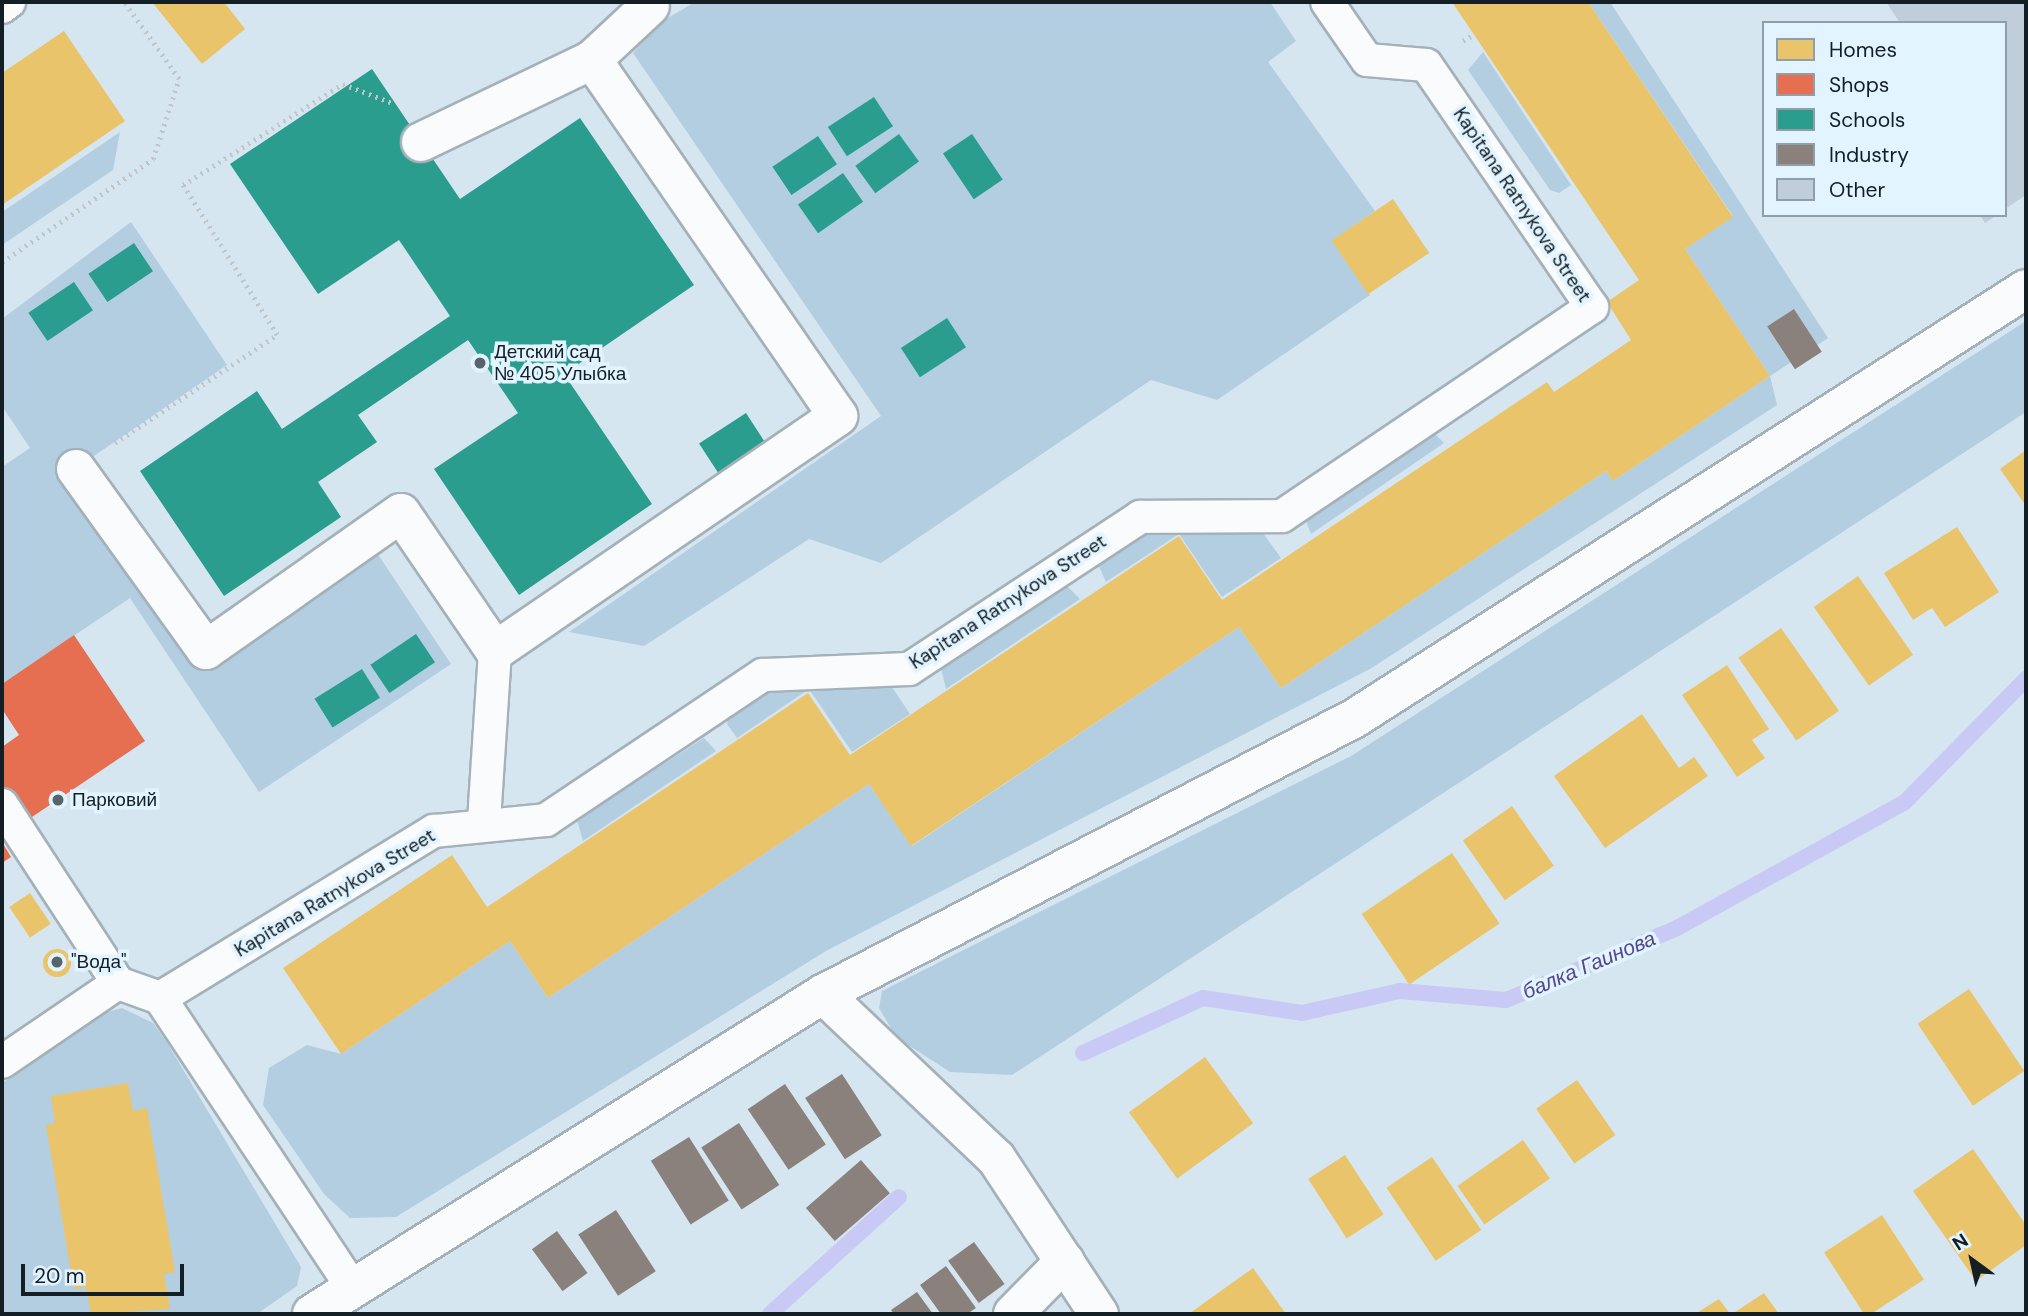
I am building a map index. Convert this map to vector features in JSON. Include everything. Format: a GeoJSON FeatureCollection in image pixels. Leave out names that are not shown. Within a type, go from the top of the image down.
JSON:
{"type":"FeatureCollection","features":[{"type":"Feature","properties":{"kind":"street"},"geometry":{"type":"LineString","coordinates":[[437,134],[592,60],[653,4]]}},
{"type":"Feature","properties":{"kind":"street"},"geometry":{"type":"LineString","coordinates":[[76,469],[206,650],[401,513],[495,650],[838,416],[592,60]]}},
{"type":"Feature","properties":{"kind":"street"},"geometry":{"type":"LineString","coordinates":[[312,1314],[823,994],[1355,718],[2026,289]]}},
{"type":"Feature","properties":{"kind":"street"},"geometry":{"type":"LineString","coordinates":[[823,994],[996,1158],[1100,1314]]}},
{"type":"Feature","properties":{"kind":"street"},"geometry":{"type":"LineString","coordinates":[[1013,1314],[1065,1261]]}},
{"type":"Feature","properties":{"kind":"lane"},"geometry":{"type":"LineString","coordinates":[[2,7],[9,2]]}},
{"type":"Feature","properties":{"kind":"lane","name":"Kapitana Ratnykova Street"},"geometry":{"type":"LineString","coordinates":[[160,998],[434,831],[484,821],[546,820],[763,675],[909,669],[1140,517],[1282,516],[1592,307],[1426,65],[1367,60],[1327,2]]}},
{"type":"Feature","properties":{"kind":"lane"},"geometry":{"type":"LineString","coordinates":[[484,821],[495,650]]}},
{"type":"Feature","properties":{"kind":"lane"},"geometry":{"type":"LineString","coordinates":[[2,805],[118,983],[160,998],[352,1287]]}},
{"type":"Feature","properties":{"kind":"lane"},"geometry":{"type":"LineString","coordinates":[[2,1062],[118,983]]}},
{"type":"Feature","properties":{"kind":"path"},"geometry":{"type":"LineString","coordinates":[[2,262],[153,159],[179,79],[124,2]]}},
{"type":"Feature","properties":{"kind":"path"},"geometry":{"type":"LineString","coordinates":[[76,469],[276,335],[183,185],[343,84],[437,134]]}},
{"type":"Feature","properties":{"kind":"shaded area"},"geometry":{"type":"Polygon","coordinates":[[[695,2],[1270,2],[1296,41],[1268,62],[1375,211],[1332,241],[1370,295],[1217,400],[1151,380],[881,563],[809,539],[644,646],[569,632],[881,416],[633,53],[661,22],[695,2]]]}},
{"type":"Feature","properties":{"kind":"shaded area"},"geometry":{"type":"Polygon","coordinates":[[[1588,2],[1610,2],[1828,338],[1770,376],[1685,249],[1733,216],[1588,2]]]}},
{"type":"Feature","properties":{"kind":"shaded area"},"geometry":{"type":"Polygon","coordinates":[[[1483,52],[1571,185],[1559,193],[1550,190],[1468,70],[1483,52]]]}},
{"type":"Feature","properties":{"kind":"shaded area"},"geometry":{"type":"Polygon","coordinates":[[[120,132],[113,170],[2,245],[2,212],[120,132]]]}},
{"type":"Feature","properties":{"kind":"shaded area"},"geometry":{"type":"Polygon","coordinates":[[[131,222],[227,365],[88,460],[221,658],[377,553],[451,664],[259,792],[130,598],[2,684],[2,467],[30,448],[2,406],[2,319],[131,222]]]}},
{"type":"Feature","properties":{"kind":"shaded area"},"geometry":{"type":"Polygon","coordinates":[[[2026,321],[2026,412],[1012,1075],[950,1072],[896,1037],[879,1008],[882,991],[1351,756],[2026,321]]]}},
{"type":"Feature","properties":{"kind":"shaded area"},"geometry":{"type":"Polygon","coordinates":[[[1770,376],[1777,405],[1370,669],[826,951],[396,1217],[350,1218],[324,1194],[263,1105],[269,1068],[307,1045],[341,1054],[510,941],[548,998],[869,784],[912,846],[1239,627],[1281,688],[1606,471],[1613,481],[1770,376]]]}},
{"type":"Feature","properties":{"kind":"shaded area"},"geometry":{"type":"Polygon","coordinates":[[[1432,431],[1444,443],[1311,534],[1304,516],[1432,431]]]}},
{"type":"Feature","properties":{"kind":"shaded area"},"geometry":{"type":"Polygon","coordinates":[[[1145,527],[1260,529],[1281,558],[1222,597],[1179,534],[1106,582],[1097,562],[1145,527]]]}},
{"type":"Feature","properties":{"kind":"shaded area"},"geometry":{"type":"Polygon","coordinates":[[[1067,586],[1080,599],[946,689],[941,668],[1067,586]]]}},
{"type":"Feature","properties":{"kind":"shaded area"},"geometry":{"type":"Polygon","coordinates":[[[775,683],[890,684],[910,714],[852,752],[809,689],[737,738],[727,724],[730,713],[775,683]]]}},
{"type":"Feature","properties":{"kind":"shaded area"},"geometry":{"type":"Polygon","coordinates":[[[704,738],[716,751],[583,841],[577,820],[704,738]]]}},
{"type":"Feature","properties":{"kind":"shaded area"},"geometry":{"type":"Polygon","coordinates":[[[122,1008],[153,1023],[166,1041],[301,1267],[297,1286],[257,1314],[2,1314],[2,1083],[104,1013],[122,1008]]]}},
{"type":"Feature","properties":{"kind":"building: Homes"},"geometry":{"type":"Polygon","coordinates":[[[152,2],[224,2],[245,29],[202,64],[152,2]]]}},
{"type":"Feature","properties":{"kind":"building: Homes"},"geometry":{"type":"Polygon","coordinates":[[[1452,2],[1588,2],[1733,217],[1685,249],[1770,376],[1613,481],[1606,471],[1281,688],[1239,627],[911,846],[869,784],[548,998],[510,941],[341,1054],[283,968],[452,855],[487,907],[808,693],[850,755],[1179,536],[1222,600],[1547,382],[1554,392],[1631,340],[1607,302],[1639,280],[1452,2]]]}},
{"type":"Feature","properties":{"kind":"building: Homes"},"geometry":{"type":"Polygon","coordinates":[[[64,31],[125,121],[2,205],[2,73],[64,31]]]}},
{"type":"Feature","properties":{"kind":"building: Homes"},"geometry":{"type":"Polygon","coordinates":[[[1393,199],[1429,253],[1368,294],[1332,240],[1393,199]]]}},
{"type":"Feature","properties":{"kind":"building: Homes"},"geometry":{"type":"Polygon","coordinates":[[[2026,450],[2026,506],[2000,469],[2026,450]]]}},
{"type":"Feature","properties":{"kind":"building: Homes"},"geometry":{"type":"Polygon","coordinates":[[[1957,527],[1999,592],[1945,627],[1932,608],[1913,620],[1884,573],[1957,527]]]}},
{"type":"Feature","properties":{"kind":"building: Homes"},"geometry":{"type":"Polygon","coordinates":[[[1858,576],[1913,655],[1869,686],[1814,607],[1858,576]]]}},
{"type":"Feature","properties":{"kind":"building: Homes"},"geometry":{"type":"Polygon","coordinates":[[[1781,628],[1839,711],[1796,741],[1738,658],[1781,628]]]}},
{"type":"Feature","properties":{"kind":"building: Homes"},"geometry":{"type":"Polygon","coordinates":[[[1727,665],[1769,729],[1752,740],[1765,758],[1737,777],[1682,695],[1727,665]]]}},
{"type":"Feature","properties":{"kind":"building: Homes"},"geometry":{"type":"Polygon","coordinates":[[[1642,714],[1679,768],[1694,757],[1708,776],[1605,848],[1554,776],[1642,714]]]}},
{"type":"Feature","properties":{"kind":"building: Homes"},"geometry":{"type":"Polygon","coordinates":[[[1512,806],[1554,866],[1505,900],[1463,840],[1512,806]]]}},
{"type":"Feature","properties":{"kind":"building: Homes"},"geometry":{"type":"Polygon","coordinates":[[[1452,853],[1500,923],[1409,984],[1362,914],[1452,853]]]}},
{"type":"Feature","properties":{"kind":"building: Homes"},"geometry":{"type":"Polygon","coordinates":[[[30,893],[51,924],[30,938],[9,907],[30,893]]]}},
{"type":"Feature","properties":{"kind":"building: Homes","name":"\"Вода\""},"geometry":{"type":"Polygon","coordinates":[[[57,949],[67,953],[71,963],[67,973],[57,977],[47,973],[43,963],[47,953],[57,949]]]}},
{"type":"Feature","properties":{"kind":"building: Homes"},"geometry":{"type":"Polygon","coordinates":[[[1969,989],[2024,1071],[1973,1106],[1918,1024],[1969,989]]]}},
{"type":"Feature","properties":{"kind":"building: Homes"},"geometry":{"type":"Polygon","coordinates":[[[1205,1057],[1253,1123],[1177,1179],[1129,1112],[1205,1057]]]}},
{"type":"Feature","properties":{"kind":"building: Homes"},"geometry":{"type":"Polygon","coordinates":[[[1577,1080],[1615,1135],[1574,1164],[1536,1109],[1577,1080]]]}},
{"type":"Feature","properties":{"kind":"building: Homes"},"geometry":{"type":"Polygon","coordinates":[[[128,1083],[133,1111],[147,1108],[175,1272],[164,1274],[170,1309],[91,1314],[86,1287],[74,1289],[46,1125],[55,1123],[51,1096],[128,1083]]]}},
{"type":"Feature","properties":{"kind":"building: Homes"},"geometry":{"type":"Polygon","coordinates":[[[1523,1140],[1550,1179],[1484,1224],[1457,1186],[1523,1140]]]}},
{"type":"Feature","properties":{"kind":"building: Homes"},"geometry":{"type":"Polygon","coordinates":[[[1973,1149],[2026,1225],[2026,1245],[1976,1281],[1913,1191],[1973,1149]]]}},
{"type":"Feature","properties":{"kind":"building: Homes"},"geometry":{"type":"Polygon","coordinates":[[[1345,1155],[1384,1215],[1347,1239],[1308,1179],[1345,1155]]]}},
{"type":"Feature","properties":{"kind":"building: Homes"},"geometry":{"type":"Polygon","coordinates":[[[1432,1157],[1481,1230],[1436,1261],[1386,1188],[1432,1157]]]}},
{"type":"Feature","properties":{"kind":"building: Homes"},"geometry":{"type":"Polygon","coordinates":[[[1882,1215],[1924,1280],[1871,1314],[1864,1314],[1824,1253],[1882,1215]]]}},
{"type":"Feature","properties":{"kind":"building: Homes"},"geometry":{"type":"Polygon","coordinates":[[[1253,1268],[1286,1314],[1190,1313],[1253,1268]]]}},
{"type":"Feature","properties":{"kind":"building: Homes"},"geometry":{"type":"Polygon","coordinates":[[[1764,1293],[1779,1314],[1732,1314],[1764,1293]]]}},
{"type":"Feature","properties":{"kind":"building: Homes"},"geometry":{"type":"Polygon","coordinates":[[[1719,1299],[1730,1314],[1695,1314],[1719,1299]]]}},
{"type":"Feature","properties":{"kind":"building: Shops"},"geometry":{"type":"Polygon","coordinates":[[[74,635],[145,741],[26,821],[2,785],[2,747],[19,735],[2,709],[2,684],[74,635]]]}},
{"type":"Feature","properties":{"kind":"building: Shops"},"geometry":{"type":"Polygon","coordinates":[[[2,842],[11,857],[2,863],[2,842]]]}},
{"type":"Feature","properties":{"kind":"building: Schools"},"geometry":{"type":"Polygon","coordinates":[[[372,69],[460,199],[580,118],[694,285],[564,374],[652,504],[519,595],[434,469],[518,413],[468,340],[358,415],[377,442],[318,482],[341,517],[224,596],[140,471],[257,391],[282,429],[450,316],[399,240],[318,294],[230,164],[372,69]]]}},
{"type":"Feature","properties":{"kind":"building: Schools"},"geometry":{"type":"Polygon","coordinates":[[[874,97],[893,126],[847,156],[828,127],[874,97]]]}},
{"type":"Feature","properties":{"kind":"building: Schools"},"geometry":{"type":"Polygon","coordinates":[[[899,134],[919,162],[875,193],[855,166],[899,134]]]}},
{"type":"Feature","properties":{"kind":"building: Schools"},"geometry":{"type":"Polygon","coordinates":[[[972,134],[1003,180],[974,199],[943,154],[972,134]]]}},
{"type":"Feature","properties":{"kind":"building: Schools"},"geometry":{"type":"Polygon","coordinates":[[[818,136],[837,164],[791,195],[772,167],[818,136]]]}},
{"type":"Feature","properties":{"kind":"building: Schools"},"geometry":{"type":"Polygon","coordinates":[[[843,173],[863,202],[818,233],[798,205],[843,173]]]}},
{"type":"Feature","properties":{"kind":"building: Schools"},"geometry":{"type":"Polygon","coordinates":[[[134,243],[153,271],[107,302],[88,274],[134,243]]]}},
{"type":"Feature","properties":{"kind":"building: Schools"},"geometry":{"type":"Polygon","coordinates":[[[74,282],[93,310],[47,341],[28,313],[74,282]]]}},
{"type":"Feature","properties":{"kind":"building: Schools"},"geometry":{"type":"Polygon","coordinates":[[[947,318],[966,347],[920,377],[901,348],[947,318]]]}},
{"type":"Feature","properties":{"kind":"building: Schools"},"geometry":{"type":"Polygon","coordinates":[[[746,413],[765,442],[718,473],[699,443],[746,413]]]}},
{"type":"Feature","properties":{"kind":"building: Schools"},"geometry":{"type":"Polygon","coordinates":[[[416,634],[435,662],[389,693],[370,665],[416,634]]]}},
{"type":"Feature","properties":{"kind":"building: Schools"},"geometry":{"type":"Polygon","coordinates":[[[362,669],[380,698],[333,728],[315,699],[362,669]]]}},
{"type":"Feature","properties":{"kind":"building: Industry"},"geometry":{"type":"Polygon","coordinates":[[[1794,309],[1822,352],[1795,369],[1767,326],[1794,309]]]}},
{"type":"Feature","properties":{"kind":"building: Industry"},"geometry":{"type":"Polygon","coordinates":[[[842,1074],[882,1135],[845,1159],[805,1098],[842,1074]]]}},
{"type":"Feature","properties":{"kind":"building: Industry"},"geometry":{"type":"Polygon","coordinates":[[[785,1084],[826,1145],[789,1170],[748,1109],[785,1084]]]}},
{"type":"Feature","properties":{"kind":"building: Industry"},"geometry":{"type":"Polygon","coordinates":[[[739,1123],[779,1185],[742,1210],[701,1148],[739,1123]]]}},
{"type":"Feature","properties":{"kind":"building: Industry"},"geometry":{"type":"Polygon","coordinates":[[[689,1137],[729,1201],[691,1224],[651,1161],[689,1137]]]}},
{"type":"Feature","properties":{"kind":"building: Industry"},"geometry":{"type":"Polygon","coordinates":[[[861,1160],[890,1193],[835,1241],[806,1208],[861,1160]]]}},
{"type":"Feature","properties":{"kind":"building: Industry"},"geometry":{"type":"Polygon","coordinates":[[[616,1210],[656,1271],[618,1296],[578,1235],[616,1210]]]}},
{"type":"Feature","properties":{"kind":"building: Industry"},"geometry":{"type":"Polygon","coordinates":[[[557,1231],[588,1273],[562,1291],[532,1249],[557,1231]]]}},
{"type":"Feature","properties":{"kind":"building: Industry"},"geometry":{"type":"Polygon","coordinates":[[[974,1242],[1005,1284],[979,1303],[948,1261],[974,1242]]]}},
{"type":"Feature","properties":{"kind":"building: Industry"},"geometry":{"type":"Polygon","coordinates":[[[946,1266],[976,1308],[967,1314],[941,1314],[920,1285],[946,1266]]]}},
{"type":"Feature","properties":{"kind":"building: Industry"},"geometry":{"type":"Polygon","coordinates":[[[917,1292],[933,1314],[894,1314],[891,1310],[917,1292]]]}},
{"type":"Feature","properties":{"kind":"building: Other"},"geometry":{"type":"Polygon","coordinates":[[[1886,2],[2026,2],[2026,195],[2007,208],[2007,21],[1899,21],[1886,2]]]}},
{"type":"Feature","properties":{"kind":"building: Other"},"geometry":{"type":"Polygon","coordinates":[[[1981,217],[1994,217],[1985,223],[1981,217]]]}},
{"type":"Feature","properties":{"kind":"waterway","name":"балка Гаинова"},"geometry":{"type":"LineString","coordinates":[[1083,1053],[1203,998],[1302,1013],[1400,991],[1506,1000],[1677,928],[1905,802],[2026,679]]}},
{"type":"Feature","properties":{"kind":"waterway"},"geometry":{"type":"LineString","coordinates":[[770,1314],[899,1197]]}},
{"type":"Feature","properties":{"kind":"place","name":"Детский сад № 405 Улыбка"},"geometry":{"type":"Point","coordinates":[480,363]}},
{"type":"Feature","properties":{"kind":"place","name":"Парковий"},"geometry":{"type":"Point","coordinates":[58,800]}},
{"type":"Feature","properties":{"kind":"place","name":"\"Вода\""},"geometry":{"type":"Point","coordinates":[57,962]}}]}
